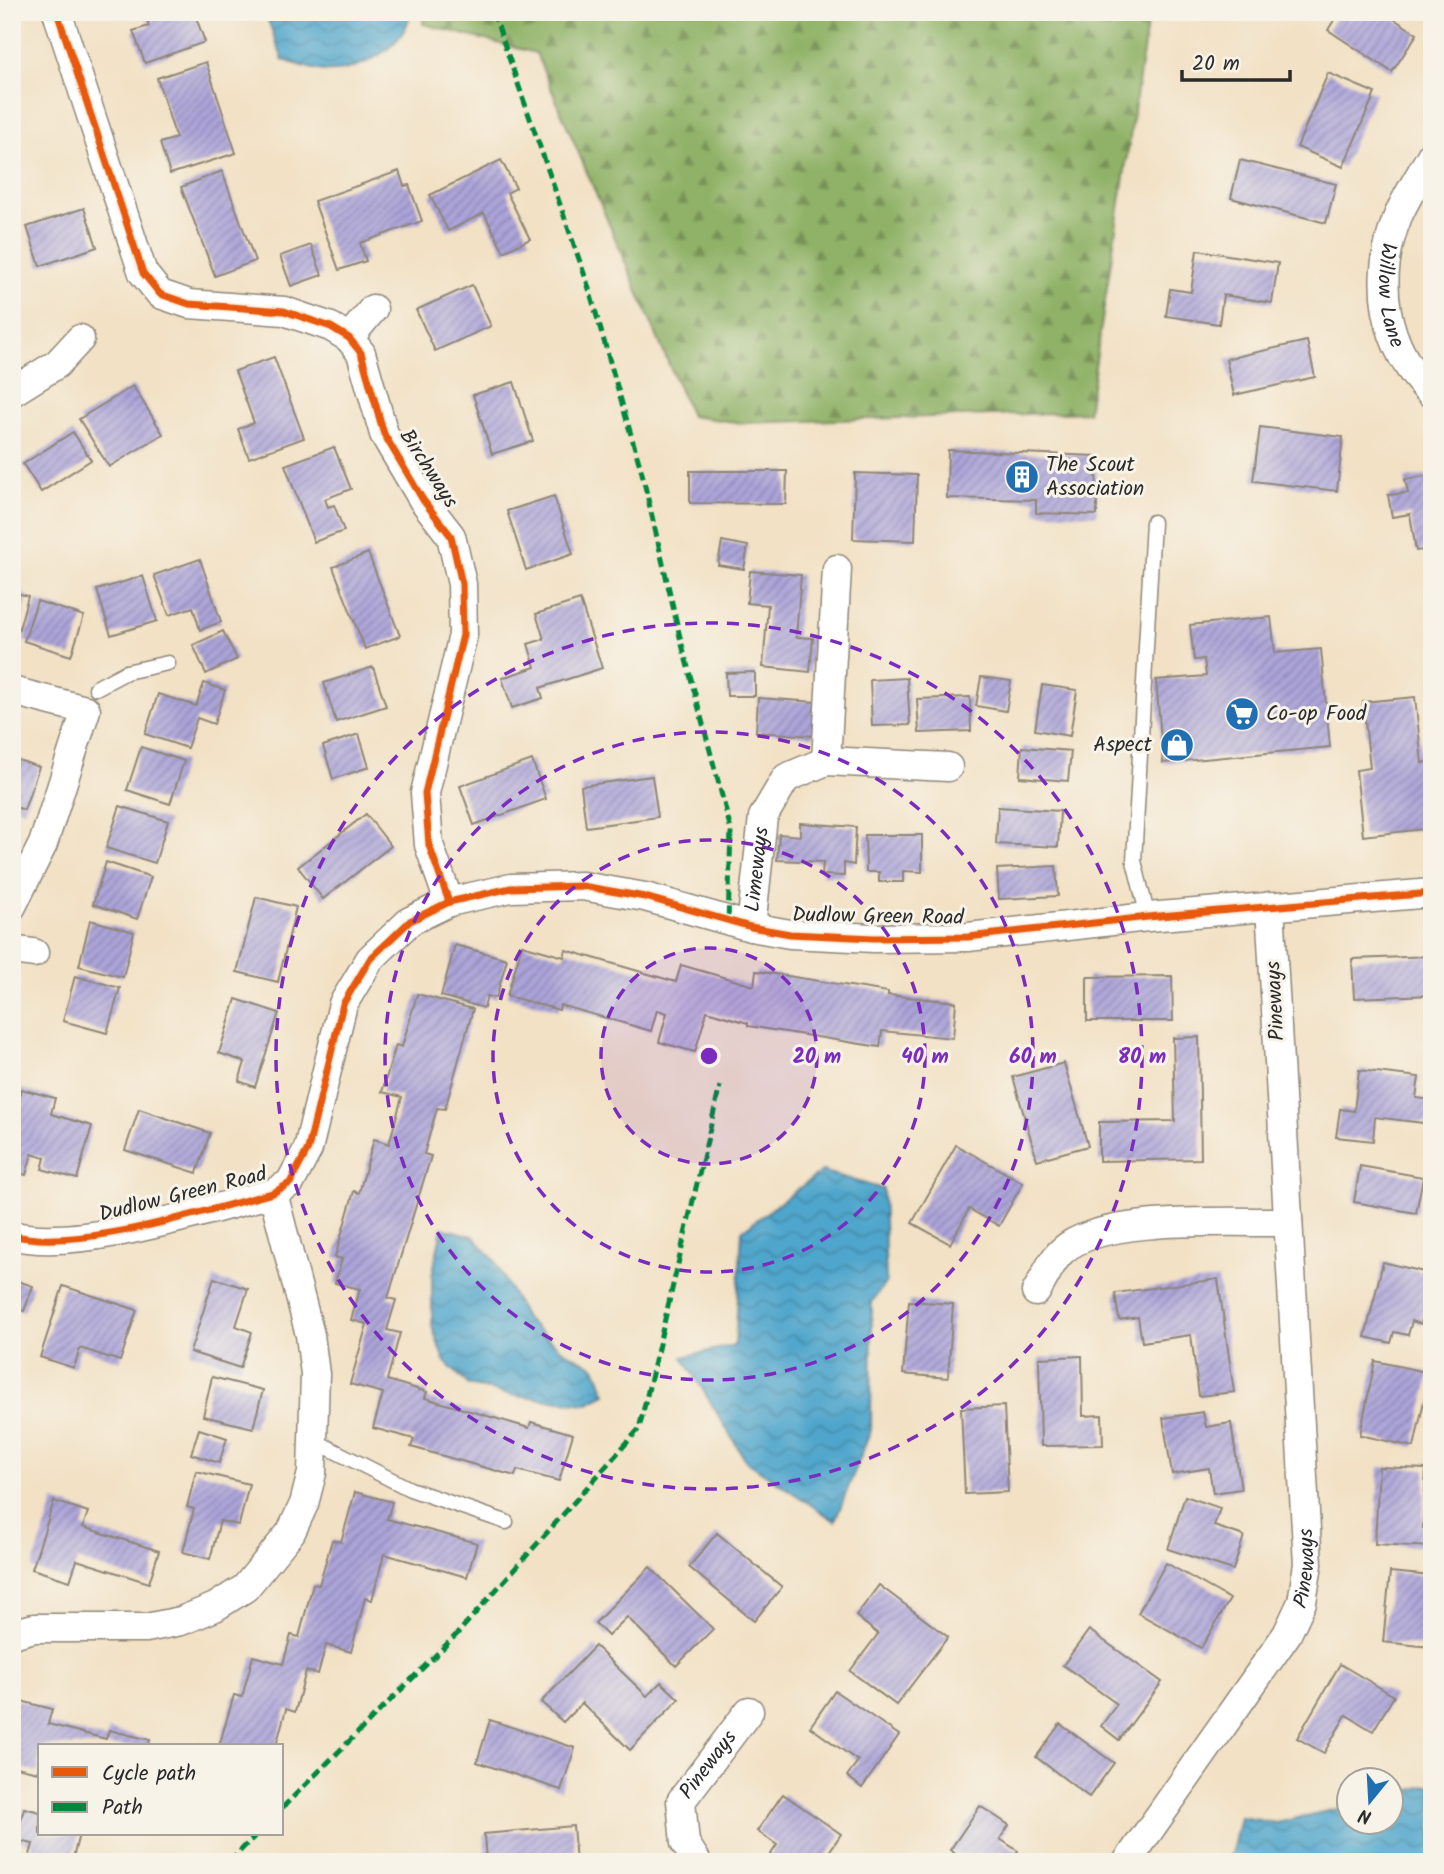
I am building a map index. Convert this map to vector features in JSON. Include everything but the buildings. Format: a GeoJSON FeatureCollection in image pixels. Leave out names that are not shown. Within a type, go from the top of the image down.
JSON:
{"type":"FeatureCollection","features":[{"type":"Feature","properties":{"kind":"street"},"geometry":{"type":"LineString","coordinates":[[57,12],[143,273],[160,294],[190,304],[284,311],[331,327],[349,338],[373,309]]}},
{"type":"Feature","properties":{"kind":"street","name":"Willow Lane"},"geometry":{"type":"LineString","coordinates":[[1432,154],[1399,215],[1389,244],[1384,304],[1406,364],[1432,394]]}},
{"type":"Feature","properties":{"kind":"street","name":"Birchways"},"geometry":{"type":"LineString","coordinates":[[349,338],[361,353],[384,434],[423,500],[451,536],[462,584],[463,635],[425,793],[429,845],[449,902]]}},
{"type":"Feature","properties":{"kind":"street"},"geometry":{"type":"LineString","coordinates":[[12,392],[57,365],[80,339]]}},
{"type":"Feature","properties":{"kind":"street"},"geometry":{"type":"LineString","coordinates":[[826,761],[837,569]]}},
{"type":"Feature","properties":{"kind":"street"},"geometry":{"type":"LineString","coordinates":[[12,691],[91,699],[43,844],[12,906]]}},
{"type":"Feature","properties":{"kind":"street","name":"Limeways"},"geometry":{"type":"LineString","coordinates":[[751,927],[763,817],[786,778],[826,761],[948,767]]}},
{"type":"Feature","properties":{"kind":"street","name":"Dudlow Green Road"},"geometry":{"type":"LineString","coordinates":[[12,1235],[59,1239],[100,1235],[273,1194],[290,1183],[308,1149],[328,1055],[343,1004],[370,959],[410,921],[449,902],[511,888],[582,886],[645,897],[751,927],[790,934],[874,938],[968,937],[1148,917],[1432,893]]}},
{"type":"Feature","properties":{"kind":"street","name":"Pineways"},"geometry":{"type":"LineString","coordinates":[[1127,1862],[1287,1634],[1302,1602],[1308,1563],[1270,906]]}},
{"type":"Feature","properties":{"kind":"street","name":"Dudlow Green Road"},"geometry":{"type":"LineString","coordinates":[[12,1634],[44,1628],[146,1628],[181,1620],[225,1601],[245,1588],[291,1532],[304,1504],[315,1441],[315,1374],[310,1335],[273,1194]]}},
{"type":"Feature","properties":{"kind":"street"},"geometry":{"type":"LineString","coordinates":[[1036,1292],[1061,1252],[1084,1236],[1122,1226],[1288,1222]]}},
{"type":"Feature","properties":{"kind":"street","name":"Pineways"},"geometry":{"type":"LineString","coordinates":[[697,1862],[685,1843],[681,1801],[749,1711]]}},
{"type":"Feature","properties":{"kind":"lane"},"geometry":{"type":"LineString","coordinates":[[1148,917],[1134,861],[1153,522]]}},
{"type":"Feature","properties":{"kind":"lane"},"geometry":{"type":"LineString","coordinates":[[91,699],[126,672],[168,663]]}},
{"type":"Feature","properties":{"kind":"lane"},"geometry":{"type":"LineString","coordinates":[[315,1441],[410,1489],[506,1522]]}},
{"type":"Feature","properties":{"kind":"green space"},"geometry":{"type":"Polygon","coordinates":[[[423,12],[1149,12],[1088,412],[742,423],[691,416],[536,53],[423,24],[423,12]]]}},
{"type":"Feature","properties":{"kind":"water"},"geometry":{"type":"Polygon","coordinates":[[[265,12],[410,12],[401,36],[379,55],[352,68],[326,71],[283,60],[265,12]]]}},
{"type":"Feature","properties":{"kind":"water"},"geometry":{"type":"Polygon","coordinates":[[[822,1171],[883,1189],[886,1282],[872,1302],[871,1430],[835,1521],[746,1461],[683,1357],[735,1345],[742,1231],[822,1171]]]}},
{"type":"Feature","properties":{"kind":"water"},"geometry":{"type":"Polygon","coordinates":[[[442,1228],[473,1236],[495,1261],[525,1318],[562,1350],[595,1367],[606,1394],[586,1404],[516,1396],[469,1385],[444,1361],[432,1326],[432,1276],[442,1228]]]}},
{"type":"Feature","properties":{"kind":"water"},"geometry":{"type":"Polygon","coordinates":[[[1432,1784],[1432,1862],[1226,1862],[1232,1852],[1240,1817],[1276,1823],[1336,1809],[1336,1836],[1406,1836],[1406,1791],[1432,1784]]]}},
{"type":"Feature","properties":{"kind":"marked path"},"geometry":{"type":"LineString","coordinates":[[493,12],[587,282],[642,473],[680,637],[731,830],[728,922]]}},
{"type":"Feature","properties":{"kind":"marked path"},"geometry":{"type":"LineString","coordinates":[[284,1806],[456,1635],[639,1429],[720,1086]]}},
{"type":"Feature","properties":{"kind":"marked path"},"geometry":{"type":"LineString","coordinates":[[229,1862],[255,1836]]}},
{"type":"Feature","properties":{"kind":"cycle path"},"geometry":{"type":"LineString","coordinates":[[57,12],[143,273],[160,294],[189,304],[284,311],[331,327],[349,338],[361,353],[384,434],[423,500],[451,536],[462,584],[463,635],[425,793],[429,845],[449,902]]}},
{"type":"Feature","properties":{"kind":"cycle path"},"geometry":{"type":"LineString","coordinates":[[12,1235],[39,1239],[105,1234],[178,1219],[273,1193],[290,1183],[308,1149],[343,1004],[370,959],[410,921],[449,902],[511,888],[582,886],[645,897],[751,927],[790,934],[874,938],[968,937],[1148,917],[1432,893]]}},
{"type":"Feature","properties":{"kind":"place","name":"The Scout Association"},"geometry":{"type":"Point","coordinates":[1022,477]}},
{"type":"Feature","properties":{"kind":"place","name":"Co-op Food"},"geometry":{"type":"Point","coordinates":[1242,714]}},
{"type":"Feature","properties":{"kind":"place","name":"Aspect"},"geometry":{"type":"Point","coordinates":[1177,745]}}]}
